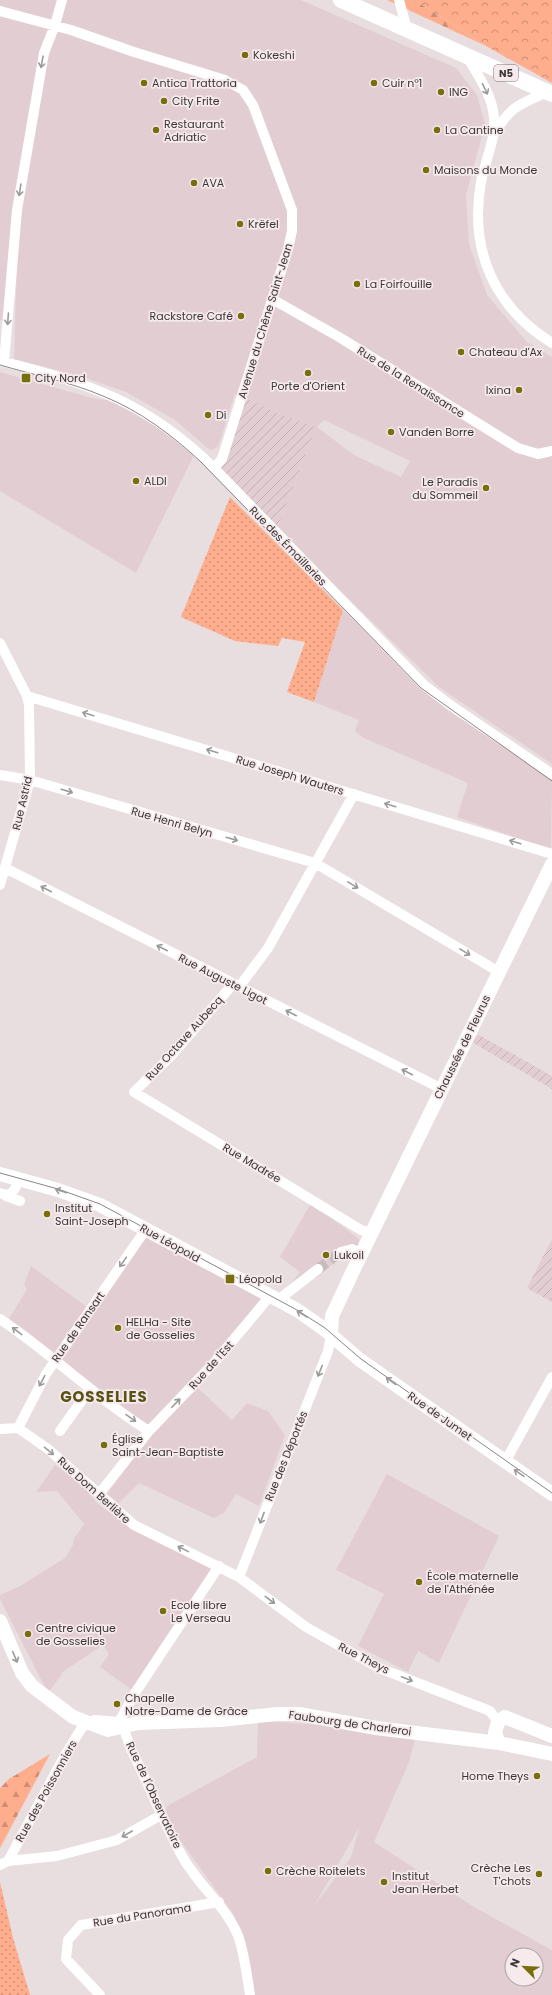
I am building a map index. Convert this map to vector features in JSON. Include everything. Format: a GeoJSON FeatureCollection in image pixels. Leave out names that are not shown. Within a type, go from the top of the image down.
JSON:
{"type":"FeatureCollection","features":[{"type":"Feature","properties":{"kind":"main road","name":"N5"},"geometry":{"type":"LineString","coordinates":[[340,0],[550,93]]}},
{"type":"Feature","properties":{"kind":"main road","name":"Chaussée de Fleurus"},"geometry":{"type":"LineString","coordinates":[[331,1334],[332,1316],[361,1254],[552,864]]}},
{"type":"Feature","properties":{"kind":"main road","name":"Rue Léopold"},"geometry":{"type":"LineString","coordinates":[[0,1174],[86,1199],[146,1229],[306,1316],[331,1334]]}},
{"type":"Feature","properties":{"kind":"main road","name":"Rue de Jumet"},"geometry":{"type":"LineString","coordinates":[[331,1334],[357,1357],[552,1494]]}},
{"type":"Feature","properties":{"kind":"main road","name":"Faubourg de Charleroi"},"geometry":{"type":"LineString","coordinates":[[0,1621],[22,1673],[32,1686],[73,1717],[108,1730],[121,1724],[220,1720],[277,1714],[299,1714],[376,1728],[495,1735],[528,1749],[552,1754]]}},
{"type":"Feature","properties":{"kind":"main road"},"geometry":{"type":"LineString","coordinates":[[495,1735],[505,1717],[552,1736]]}},
{"type":"Feature","properties":{"kind":"main road"},"geometry":{"type":"LineString","coordinates":[[528,1749],[535,1744],[537,1736],[535,1729]]}},
{"type":"Feature","properties":{"kind":"street"},"geometry":{"type":"LineString","coordinates":[[2,362],[17,210],[44,54],[55,26],[62,0]]}},
{"type":"Feature","properties":{"kind":"street"},"geometry":{"type":"LineString","coordinates":[[400,0],[407,29]]}},
{"type":"Feature","properties":{"kind":"street","name":"Avenue du Chêne Saint-Jean"},"geometry":{"type":"LineString","coordinates":[[0,11],[71,30],[134,52],[225,80],[237,86],[248,95],[254,105],[292,210],[292,231],[288,249],[222,459],[214,468]]}},
{"type":"Feature","properties":{"kind":"street"},"geometry":{"type":"LineString","coordinates":[[466,55],[486,91],[492,106],[494,118],[493,136],[481,181],[478,207],[480,234],[485,262],[497,288],[513,312],[534,332],[552,343]]}},
{"type":"Feature","properties":{"kind":"street"},"geometry":{"type":"LineString","coordinates":[[493,136],[504,118],[515,107],[550,93]]}},
{"type":"Feature","properties":{"kind":"street","name":"Rue de la Renaissance"},"geometry":{"type":"LineString","coordinates":[[272,299],[339,337],[518,448],[538,454],[552,451]]}},
{"type":"Feature","properties":{"kind":"street","name":"Rue des Émailleries"},"geometry":{"type":"LineString","coordinates":[[2,362],[79,382],[126,402],[180,437],[214,468],[424,685],[450,705],[552,774]]}},
{"type":"Feature","properties":{"kind":"street"},"geometry":{"type":"LineString","coordinates":[[0,643],[27,696]]}},
{"type":"Feature","properties":{"kind":"street","name":"Rue Astrid"},"geometry":{"type":"LineString","coordinates":[[0,885],[30,780],[29,705],[27,696]]}},
{"type":"Feature","properties":{"kind":"street","name":"Rue Joseph Wauters"},"geometry":{"type":"LineString","coordinates":[[27,696],[552,854]]}},
{"type":"Feature","properties":{"kind":"street","name":"Rue Henri Belyn"},"geometry":{"type":"LineString","coordinates":[[0,775],[30,780],[315,863],[499,972]]}},
{"type":"Feature","properties":{"kind":"street"},"geometry":{"type":"LineString","coordinates":[[236,985],[268,948],[354,794]]}},
{"type":"Feature","properties":{"kind":"street","name":"Rue Auguste Ligot"},"geometry":{"type":"LineString","coordinates":[[5,868],[442,1089]]}},
{"type":"Feature","properties":{"kind":"street","name":"Rue Octave Aubecq"},"geometry":{"type":"LineString","coordinates":[[134,1092],[171,1056],[236,985]]}},
{"type":"Feature","properties":{"kind":"street","name":"Rue Madrée"},"geometry":{"type":"LineString","coordinates":[[134,1092],[360,1230],[372,1232]]}},
{"type":"Feature","properties":{"kind":"street"},"geometry":{"type":"LineString","coordinates":[[3,1194],[14,1191],[19,1179]]}},
{"type":"Feature","properties":{"kind":"street"},"geometry":{"type":"LineString","coordinates":[[3,1194],[20,1201]]}},
{"type":"Feature","properties":{"kind":"street","name":"Rue de Ransart"},"geometry":{"type":"LineString","coordinates":[[18,1428],[46,1374],[146,1229]]}},
{"type":"Feature","properties":{"kind":"street"},"geometry":{"type":"LineString","coordinates":[[341,1252],[352,1249],[361,1254]]}},
{"type":"Feature","properties":{"kind":"street","name":"Rue de l'Est"},"geometry":{"type":"LineString","coordinates":[[99,1494],[149,1431],[275,1299],[282,1297],[318,1269]]}},
{"type":"Feature","properties":{"kind":"street"},"geometry":{"type":"LineString","coordinates":[[0,1320],[56,1360],[90,1389],[149,1431]]}},
{"type":"Feature","properties":{"kind":"street","name":"Rue des Déportés"},"geometry":{"type":"LineString","coordinates":[[239,1577],[328,1351],[331,1334]]}},
{"type":"Feature","properties":{"kind":"street"},"geometry":{"type":"LineString","coordinates":[[505,1462],[552,1377]]}},
{"type":"Feature","properties":{"kind":"street"},"geometry":{"type":"LineString","coordinates":[[60,1431],[90,1389]]}},
{"type":"Feature","properties":{"kind":"street"},"geometry":{"type":"LineString","coordinates":[[0,1429],[18,1428]]}},
{"type":"Feature","properties":{"kind":"street","name":"Rue Dom Berlière"},"geometry":{"type":"LineString","coordinates":[[18,1428],[48,1449],[134,1525],[239,1577]]}},
{"type":"Feature","properties":{"kind":"street"},"geometry":{"type":"LineString","coordinates":[[121,1724],[135,1693],[218,1566]]}},
{"type":"Feature","properties":{"kind":"street","name":"Rue Theys"},"geometry":{"type":"LineString","coordinates":[[239,1577],[306,1627],[372,1664],[490,1711],[495,1735]]}},
{"type":"Feature","properties":{"kind":"street","name":"Rue des Poissonniers"},"geometry":{"type":"LineString","coordinates":[[4,1863],[64,1757],[87,1723]]}},
{"type":"Feature","properties":{"kind":"street","name":"Rue de l'Observatoire"},"geometry":{"type":"LineString","coordinates":[[121,1724],[161,1815],[183,1857],[201,1883],[219,1902],[229,1917],[239,1938],[245,1961],[250,1995]]}},
{"type":"Feature","properties":{"kind":"street"},"geometry":{"type":"LineString","coordinates":[[4,1863],[57,1856],[117,1840],[161,1815]]}},
{"type":"Feature","properties":{"kind":"street","name":"Rue du Panorama"},"geometry":{"type":"LineString","coordinates":[[100,1995],[66,1959],[68,1940],[81,1925],[219,1902]]}},
{"type":"Feature","properties":{"kind":"shaded area","name":"City Nord"},"geometry":{"type":"Polygon","coordinates":[[[0,0],[301,0],[456,68],[477,95],[485,124],[466,196],[469,244],[487,295],[527,342],[552,357],[552,764],[439,687],[277,529],[316,427],[275,412],[235,394],[218,447],[210,450],[175,420],[126,392],[80,376],[14,359],[18,231],[8,321],[0,320],[0,0]],[[324,420],[317,427],[354,455],[401,477],[410,461],[324,420]]]}},
{"type":"Feature","properties":{"kind":"shaded area"},"geometry":{"type":"Polygon","coordinates":[[[0,372],[92,398],[126,403],[196,451],[136,573],[0,491],[0,372]]]}},
{"type":"Feature","properties":{"kind":"shaded area"},"geometry":{"type":"Polygon","coordinates":[[[244,397],[275,412],[316,427],[277,529],[218,468],[244,397]]]}},
{"type":"Feature","properties":{"kind":"shaded area"},"geometry":{"type":"Polygon","coordinates":[[[343,610],[459,716],[552,780],[551,850],[457,817],[468,783],[364,738],[355,731],[359,720],[314,702],[343,610]]]}},
{"type":"Feature","properties":{"kind":"shaded area"},"geometry":{"type":"Polygon","coordinates":[[[479,1035],[552,1076],[552,1089],[470,1041],[479,1035]]]}},
{"type":"Feature","properties":{"kind":"shaded area"},"geometry":{"type":"Polygon","coordinates":[[[311,1203],[359,1239],[361,1253],[352,1249],[317,1277],[289,1287],[300,1272],[280,1257],[311,1203]]]}},
{"type":"Feature","properties":{"kind":"shaded area","name":"HELHa - Site de Gosselies"},"geometry":{"type":"Polygon","coordinates":[[[145,1236],[262,1298],[227,1343],[149,1431],[59,1358],[145,1236]]]}},
{"type":"Feature","properties":{"kind":"shaded area"},"geometry":{"type":"Polygon","coordinates":[[[552,1239],[552,1302],[527,1288],[552,1239]]]}},
{"type":"Feature","properties":{"kind":"shaded area"},"geometry":{"type":"Polygon","coordinates":[[[31,1266],[87,1307],[55,1357],[9,1319],[27,1289],[24,1285],[31,1266]]]}},
{"type":"Feature","properties":{"kind":"shaded area"},"geometry":{"type":"Polygon","coordinates":[[[198,1388],[232,1420],[247,1403],[268,1411],[285,1435],[259,1506],[236,1494],[224,1513],[214,1518],[139,1483],[119,1503],[107,1494],[155,1430],[198,1388]]]}},
{"type":"Feature","properties":{"kind":"shaded area"},"geometry":{"type":"Polygon","coordinates":[[[55,1465],[79,1482],[98,1504],[125,1524],[217,1569],[132,1690],[100,1667],[109,1654],[103,1645],[61,1673],[62,1674],[48,1693],[0,1599],[0,1595],[20,1586],[65,1558],[73,1545],[74,1539],[84,1524],[57,1491],[36,1492],[55,1465]]]}},
{"type":"Feature","properties":{"kind":"shaded area","name":"École maternelle de l'Athénée"},"geometry":{"type":"Polygon","coordinates":[[[387,1474],[499,1536],[439,1663],[418,1651],[408,1672],[358,1646],[384,1594],[336,1570],[387,1474]]]}},
{"type":"Feature","properties":{"kind":"shaded area"},"geometry":{"type":"Polygon","coordinates":[[[258,1721],[417,1732],[409,1762],[374,1842],[474,1907],[552,1950],[552,1995],[252,1995],[253,1983],[234,1915],[165,1819],[167,1806],[257,1757],[258,1721]],[[359,1828],[314,1906],[351,1857],[359,1828]]]}},
{"type":"Feature","properties":{"kind":"green space"},"geometry":{"type":"Polygon","coordinates":[[[387,0],[415,0],[486,46],[387,0]]]}},
{"type":"Feature","properties":{"kind":"green space"},"geometry":{"type":"Polygon","coordinates":[[[415,0],[552,0],[552,83],[486,46],[415,0]]]}},
{"type":"Feature","properties":{"kind":"green space"},"geometry":{"type":"Polygon","coordinates":[[[230,497],[343,610],[314,702],[287,692],[305,642],[282,638],[278,646],[235,641],[181,617],[230,497]]]}},
{"type":"Feature","properties":{"kind":"green space"},"geometry":{"type":"Polygon","coordinates":[[[50,1754],[0,1848],[0,1788],[9,1779],[50,1754]]]}},
{"type":"Feature","properties":{"kind":"green space"},"geometry":{"type":"Polygon","coordinates":[[[0,1882],[13,1938],[30,1995],[0,1995],[0,1882]]]}},
{"type":"Feature","properties":{"kind":"tunnel"},"geometry":{"type":"LineString","coordinates":[[318,1269],[341,1252]]}},
{"type":"Feature","properties":{"kind":"tram line"},"geometry":{"type":"LineString","coordinates":[[0,365],[65,383],[117,402],[143,416],[179,442],[201,462],[421,688],[552,781]]}},
{"type":"Feature","properties":{"kind":"tram line"},"geometry":{"type":"LineString","coordinates":[[0,1173],[58,1189],[100,1204],[297,1310],[325,1328],[361,1359],[552,1493]]}},
{"type":"Feature","properties":{"kind":"place","name":"Kokeshi"},"geometry":{"type":"Point","coordinates":[245,55]}},
{"type":"Feature","properties":{"kind":"place","name":"Antica Trattoria"},"geometry":{"type":"Point","coordinates":[144,83]}},
{"type":"Feature","properties":{"kind":"place","name":"Cuir n°1"},"geometry":{"type":"Point","coordinates":[374,83]}},
{"type":"Feature","properties":{"kind":"place","name":"ING"},"geometry":{"type":"Point","coordinates":[441,92]}},
{"type":"Feature","properties":{"kind":"place","name":"City Frite"},"geometry":{"type":"Point","coordinates":[164,101]}},
{"type":"Feature","properties":{"kind":"place","name":"Restaurant Adriatic"},"geometry":{"type":"Point","coordinates":[156,130]}},
{"type":"Feature","properties":{"kind":"place","name":"La Cantine"},"geometry":{"type":"Point","coordinates":[437,130]}},
{"type":"Feature","properties":{"kind":"place","name":"Maisons du Monde"},"geometry":{"type":"Point","coordinates":[426,170]}},
{"type":"Feature","properties":{"kind":"place","name":"AVA"},"geometry":{"type":"Point","coordinates":[194,183]}},
{"type":"Feature","properties":{"kind":"place","name":"Krëfel"},"geometry":{"type":"Point","coordinates":[240,224]}},
{"type":"Feature","properties":{"kind":"place","name":"La Foirfouille"},"geometry":{"type":"Point","coordinates":[357,284]}},
{"type":"Feature","properties":{"kind":"place","name":"Rackstore Café"},"geometry":{"type":"Point","coordinates":[241,316]}},
{"type":"Feature","properties":{"kind":"place","name":"Chateau d'Ax"},"geometry":{"type":"Point","coordinates":[461,352]}},
{"type":"Feature","properties":{"kind":"place","name":"Porte d'Orient"},"geometry":{"type":"Point","coordinates":[308,373]}},
{"type":"Feature","properties":{"kind":"place","name":"City Nord"},"geometry":{"type":"Point","coordinates":[26,378]}},
{"type":"Feature","properties":{"kind":"place","name":"Ixina"},"geometry":{"type":"Point","coordinates":[519,390]}},
{"type":"Feature","properties":{"kind":"place","name":"Di"},"geometry":{"type":"Point","coordinates":[208,415]}},
{"type":"Feature","properties":{"kind":"place","name":"Vanden Borre"},"geometry":{"type":"Point","coordinates":[391,432]}},
{"type":"Feature","properties":{"kind":"place","name":"ALDI"},"geometry":{"type":"Point","coordinates":[136,481]}},
{"type":"Feature","properties":{"kind":"place","name":"Le Paradis du Sommeil"},"geometry":{"type":"Point","coordinates":[486,488]}},
{"type":"Feature","properties":{"kind":"place","name":"Institut Saint-Joseph"},"geometry":{"type":"Point","coordinates":[47,1214]}},
{"type":"Feature","properties":{"kind":"place","name":"Lukoil"},"geometry":{"type":"Point","coordinates":[326,1255]}},
{"type":"Feature","properties":{"kind":"place","name":"Léopold"},"geometry":{"type":"Point","coordinates":[230,1279]}},
{"type":"Feature","properties":{"kind":"place","name":"HELHa - Site de Gosselies"},"geometry":{"type":"Point","coordinates":[118,1328]}},
{"type":"Feature","properties":{"kind":"place","name":"Église Saint-Jean-Baptiste"},"geometry":{"type":"Point","coordinates":[104,1445]}},
{"type":"Feature","properties":{"kind":"place","name":"École maternelle de l'Athénée"},"geometry":{"type":"Point","coordinates":[419,1582]}},
{"type":"Feature","properties":{"kind":"place","name":"Ecole libre Le Verseau"},"geometry":{"type":"Point","coordinates":[163,1611]}},
{"type":"Feature","properties":{"kind":"place","name":"Centre civique de Gosselies"},"geometry":{"type":"Point","coordinates":[28,1634]}},
{"type":"Feature","properties":{"kind":"place","name":"Chapelle Notre-Dame de Grâce"},"geometry":{"type":"Point","coordinates":[117,1704]}},
{"type":"Feature","properties":{"kind":"place","name":"Home Theys"},"geometry":{"type":"Point","coordinates":[537,1776]}},
{"type":"Feature","properties":{"kind":"place","name":"Crèche Roitelets"},"geometry":{"type":"Point","coordinates":[268,1871]}},
{"type":"Feature","properties":{"kind":"place","name":"Crèche Les T'chots"},"geometry":{"type":"Point","coordinates":[539,1874]}},
{"type":"Feature","properties":{"kind":"place","name":"Institut Jean Herbet"},"geometry":{"type":"Point","coordinates":[384,1882]}},
{"type":"Feature","properties":{"kind":"district","name":"GOSSELIES"},"geometry":{"type":"Point","coordinates":[104,1396]}}]}
